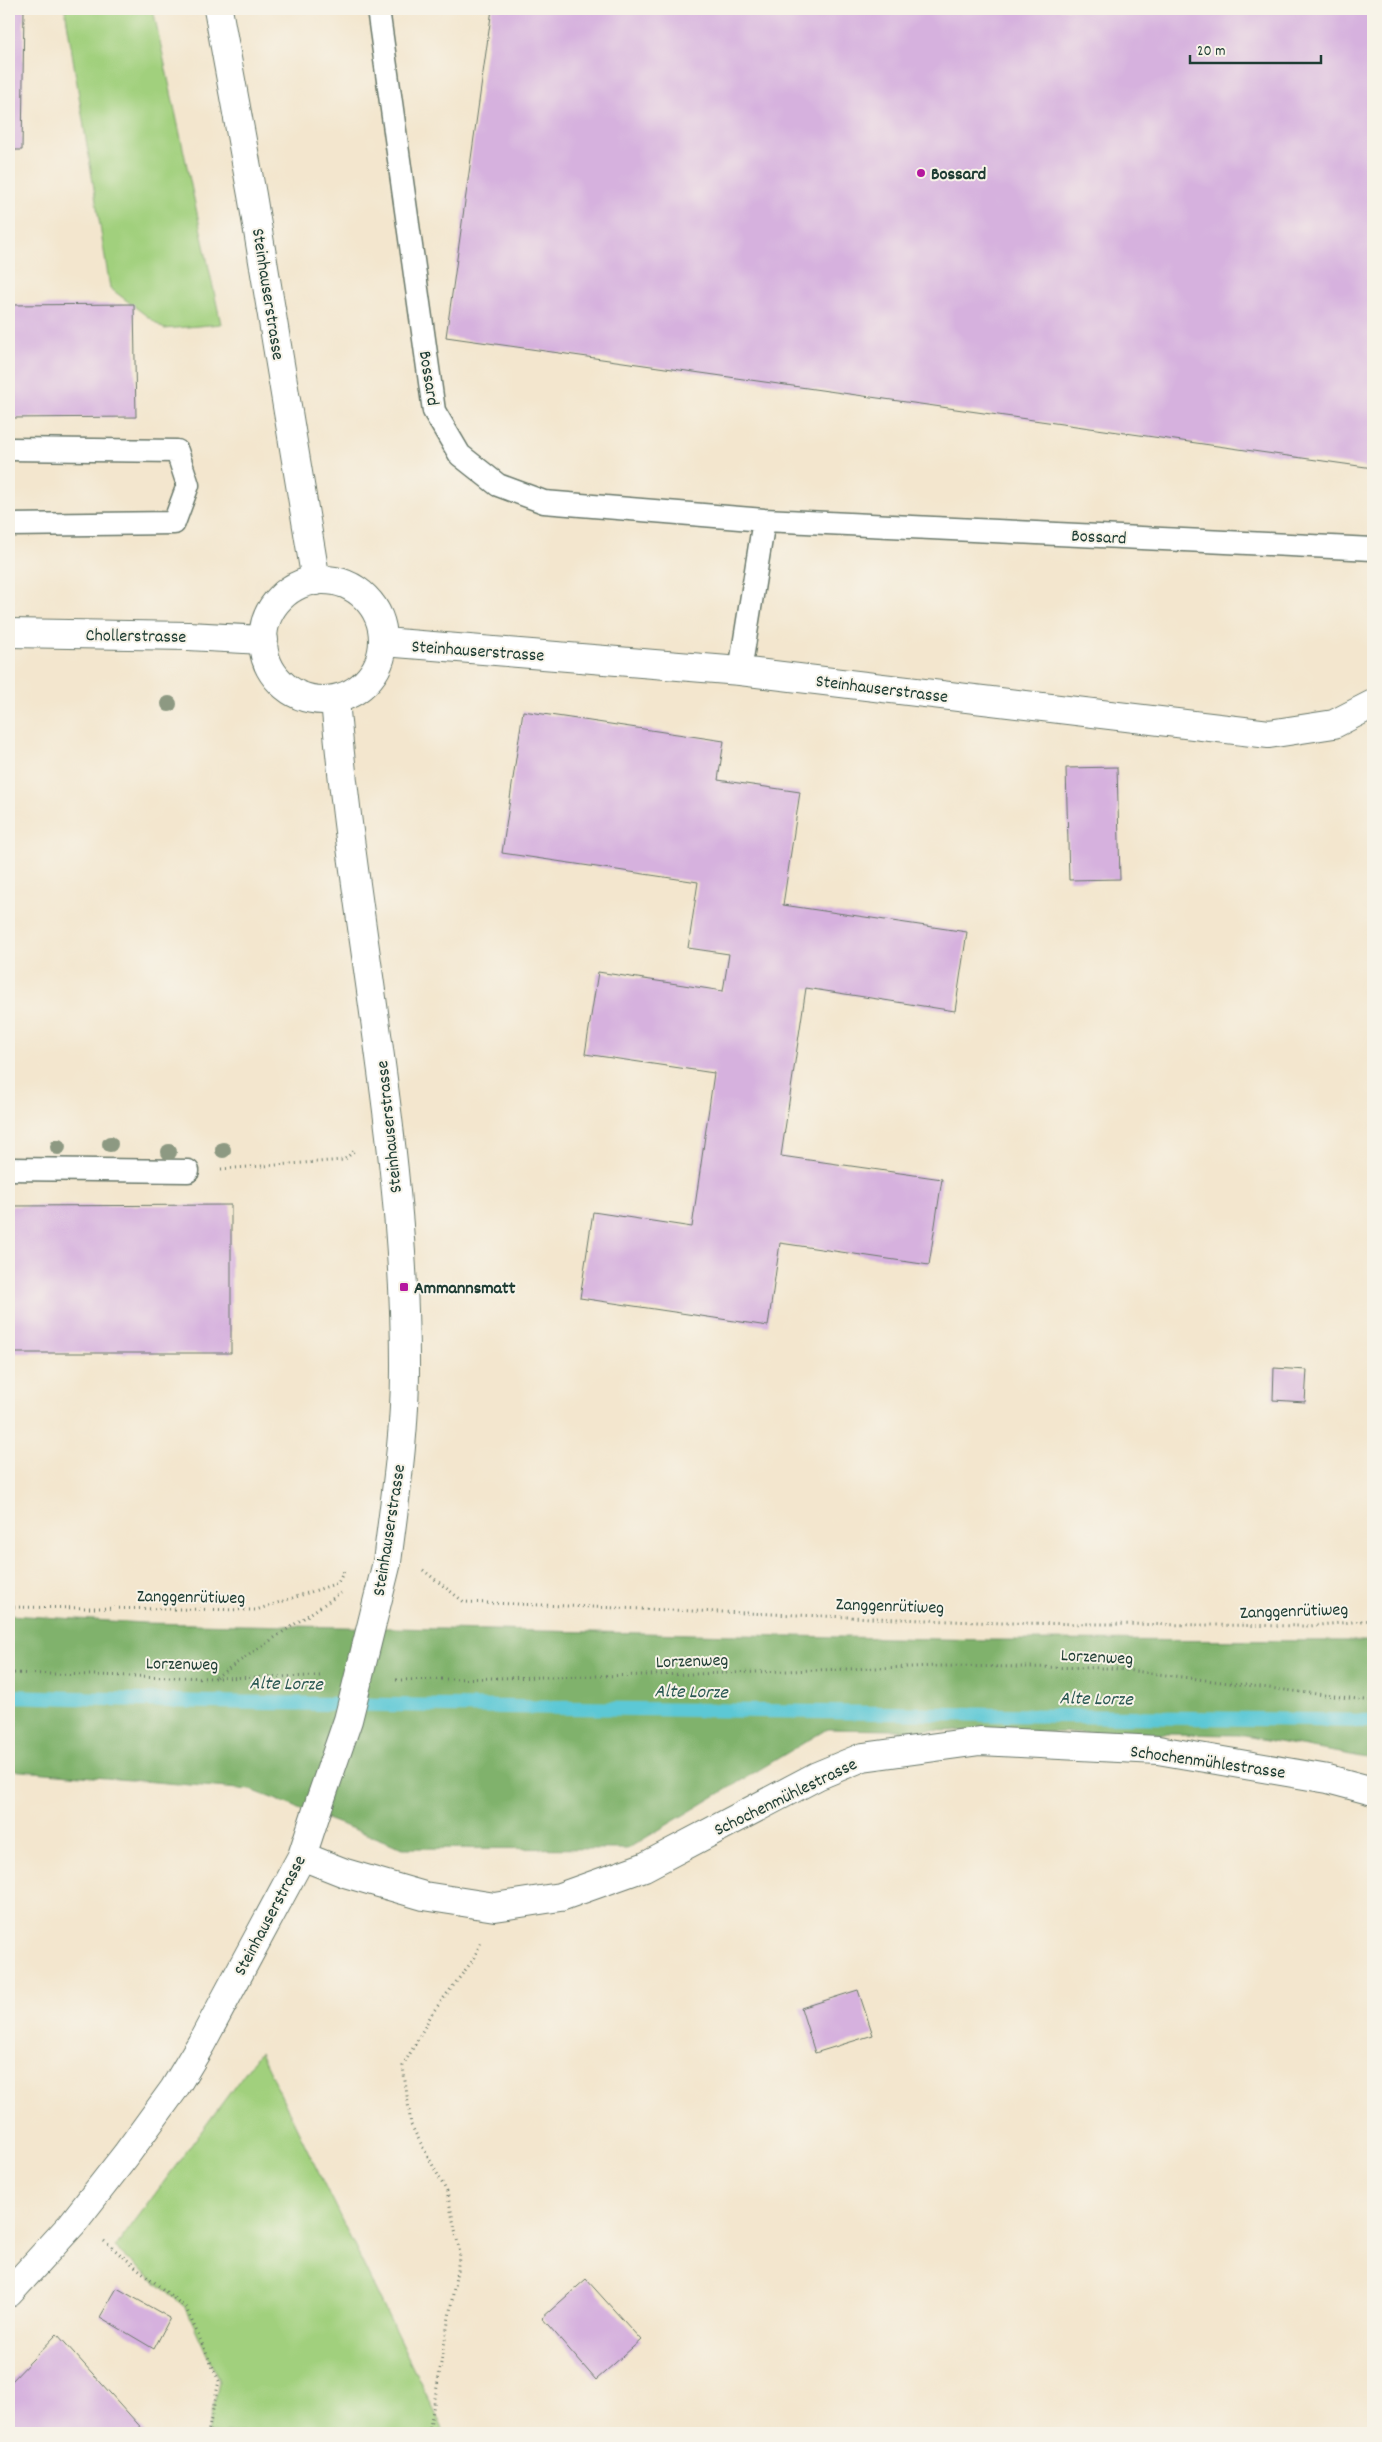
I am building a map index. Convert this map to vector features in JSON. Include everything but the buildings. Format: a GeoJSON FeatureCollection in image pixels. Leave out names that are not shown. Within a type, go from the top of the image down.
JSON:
{"type":"FeatureCollection","features":[{"type":"Feature","properties":{"kind":"street","name":"Steinhauserstrasse"},"geometry":{"type":"LineString","coordinates":[[218,9],[252,195],[316,581]]}},
{"type":"Feature","properties":{"kind":"street"},"geometry":{"type":"LineString","coordinates":[[329,580],[341,583],[364,595],[379,616],[384,642],[380,661],[370,679],[354,692],[335,699],[324,700],[301,696],[281,683],[268,663],[264,640],[267,619],[278,600],[295,587],[316,581],[329,580]]}},
{"type":"Feature","properties":{"kind":"street","name":"Chollerstrasse"},"geometry":{"type":"LineString","coordinates":[[9,633],[188,636],[264,640]]}},
{"type":"Feature","properties":{"kind":"street","name":"Steinhauserstrasse"},"geometry":{"type":"LineString","coordinates":[[384,642],[740,671],[1269,734],[1334,724],[1373,704]]}},
{"type":"Feature","properties":{"kind":"street","name":"Steinhauserstrasse"},"geometry":{"type":"LineString","coordinates":[[9,2294],[72,2224],[126,2155],[174,2088],[201,2044],[302,1856],[348,1720],[387,1562],[402,1443],[405,1372],[404,1287],[390,1122],[344,798],[335,699]]}},
{"type":"Feature","properties":{"kind":"street","name":"Schochenmühlestrasse"},"geometry":{"type":"LineString","coordinates":[[302,1856],[345,1873],[424,1896],[495,1906],[560,1897],[644,1867],[817,1776],[863,1757],[980,1741],[1158,1750],[1328,1779],[1373,1791]]}},
{"type":"Feature","properties":{"kind":"lane","name":"Bossard"},"geometry":{"type":"LineString","coordinates":[[378,9],[434,411],[460,455],[498,486],[544,502],[764,520],[1373,549]]}},
{"type":"Feature","properties":{"kind":"lane"},"geometry":{"type":"LineString","coordinates":[[9,449],[177,451],[188,485],[174,523],[9,525]]}},
{"type":"Feature","properties":{"kind":"lane"},"geometry":{"type":"LineString","coordinates":[[740,671],[764,520]]}},
{"type":"Feature","properties":{"kind":"lane"},"geometry":{"type":"LineString","coordinates":[[9,1169],[188,1171]]}},
{"type":"Feature","properties":{"kind":"path"},"geometry":{"type":"LineString","coordinates":[[188,1171],[344,1160],[390,1122]]}},
{"type":"Feature","properties":{"kind":"path"},"geometry":{"type":"LineString","coordinates":[[215,1678],[387,1562]]}},
{"type":"Feature","properties":{"kind":"path","name":"Zanggenrütiweg"},"geometry":{"type":"LineString","coordinates":[[9,1607],[256,1610],[338,1583],[349,1563]]}},
{"type":"Feature","properties":{"kind":"path","name":"Zanggenrütiweg"},"geometry":{"type":"LineString","coordinates":[[418,1567],[464,1602],[1002,1623],[1310,1626],[1373,1620]]}},
{"type":"Feature","properties":{"kind":"path","name":"Lorzenweg"},"geometry":{"type":"LineString","coordinates":[[395,1680],[696,1674],[939,1666],[1110,1668],[1373,1701]]}},
{"type":"Feature","properties":{"kind":"path","name":"Lorzenweg"},"geometry":{"type":"LineString","coordinates":[[9,1674],[215,1678],[323,1676]]}},
{"type":"Feature","properties":{"kind":"path"},"geometry":{"type":"LineString","coordinates":[[429,2433],[460,2253],[447,2192],[411,2125],[403,2066],[433,2012],[473,1960],[495,1906]]}},
{"type":"Feature","properties":{"kind":"path"},"geometry":{"type":"LineString","coordinates":[[72,2224],[115,2248],[186,2308],[219,2381],[208,2433]]}},
{"type":"Feature","properties":{"kind":"green space"},"geometry":{"type":"Polygon","coordinates":[[[65,9],[153,9],[221,324],[164,329],[110,288],[65,9]]]}},
{"type":"Feature","properties":{"kind":"green space"},"geometry":{"type":"Polygon","coordinates":[[[9,1615],[144,1623],[990,1640],[1373,1641],[1373,1759],[1239,1735],[827,1729],[627,1849],[403,1848],[251,1790],[9,1770],[9,1615]]]}},
{"type":"Feature","properties":{"kind":"green space"},"geometry":{"type":"Polygon","coordinates":[[[260,2052],[445,2433],[208,2433],[219,2381],[186,2308],[115,2248],[260,2052]]]}},
{"type":"Feature","properties":{"kind":"waterway","name":"Alte Lorze"},"geometry":{"type":"LineString","coordinates":[[9,1696],[208,1702],[1373,1721]]}},
{"type":"Feature","properties":{"kind":"place","name":"Bossard"},"geometry":{"type":"Point","coordinates":[921,173]}},
{"type":"Feature","properties":{"kind":"place","name":"Ammannsmatt"},"geometry":{"type":"Point","coordinates":[404,1287]}}]}
